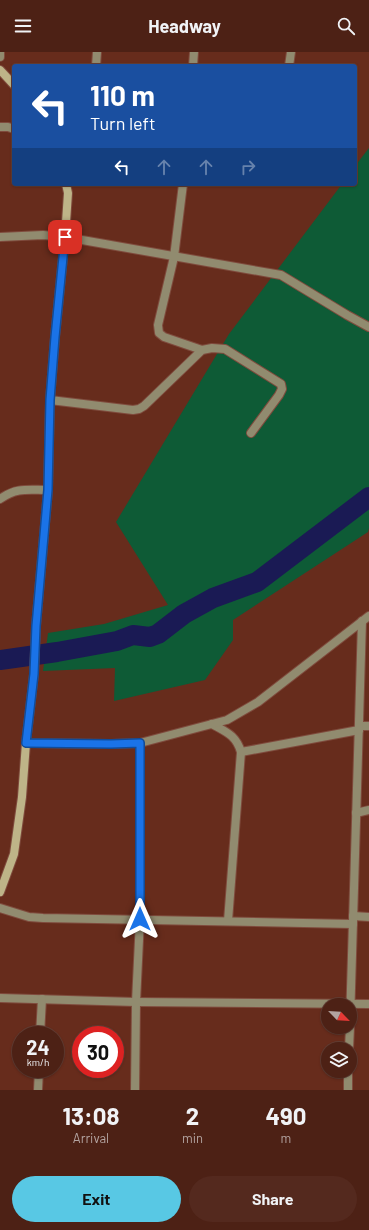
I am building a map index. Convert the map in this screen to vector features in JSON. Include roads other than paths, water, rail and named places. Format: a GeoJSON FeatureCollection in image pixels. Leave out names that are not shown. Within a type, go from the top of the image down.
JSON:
{"type":"FeatureCollection","features":[{"type":"Feature","properties":{"kind":"main road"},"geometry":{"type":"LineString","coordinates":[[0,70],[12,83]]}},
{"type":"Feature","properties":{"kind":"main road"},"geometry":{"type":"LineString","coordinates":[[0,892],[14,854],[22,797],[26,743],[34,674],[36,626],[48,490],[50,400],[65,237],[68,193],[66,186]]}},
{"type":"Feature","properties":{"kind":"street"},"geometry":{"type":"LineString","coordinates":[[0,52],[0,57]]}},
{"type":"Feature","properties":{"kind":"street"},"geometry":{"type":"LineString","coordinates":[[96,64],[97,52]]}},
{"type":"Feature","properties":{"kind":"street"},"geometry":{"type":"LineString","coordinates":[[193,64],[194,52]]}},
{"type":"Feature","properties":{"kind":"street"},"geometry":{"type":"LineString","coordinates":[[289,64],[291,52]]}},
{"type":"Feature","properties":{"kind":"street"},"geometry":{"type":"LineString","coordinates":[[0,127],[12,128]]}},
{"type":"Feature","properties":{"kind":"street"},"geometry":{"type":"LineString","coordinates":[[182,186],[174,257],[158,325],[160,333],[164,337],[202,350],[212,348],[225,349],[281,384],[282,389],[279,395],[251,433]]}},
{"type":"Feature","properties":{"kind":"street"},"geometry":{"type":"LineString","coordinates":[[0,237],[42,235],[65,237],[281,275],[347,315],[369,326]]}},
{"type":"Feature","properties":{"kind":"street"},"geometry":{"type":"LineString","coordinates":[[50,400],[133,410],[139,409],[144,406],[202,350]]}},
{"type":"Feature","properties":{"kind":"street"},"geometry":{"type":"LineString","coordinates":[[0,499],[19,490],[48,490]]}},
{"type":"Feature","properties":{"kind":"street"},"geometry":{"type":"LineString","coordinates":[[26,743],[140,743],[227,720],[258,702],[366,619]]}},
{"type":"Feature","properties":{"kind":"street"},"geometry":{"type":"LineString","coordinates":[[351,998],[359,728],[366,619]]}},
{"type":"Feature","properties":{"kind":"street"},"geometry":{"type":"LineString","coordinates":[[212,724],[232,736],[238,743],[241,752],[228,921]]}},
{"type":"Feature","properties":{"kind":"street"},"geometry":{"type":"LineString","coordinates":[[241,752],[369,726]]}},
{"type":"Feature","properties":{"kind":"street"},"geometry":{"type":"LineString","coordinates":[[135,1090],[136,1002],[140,919],[140,743]]}},
{"type":"Feature","properties":{"kind":"street"},"geometry":{"type":"LineString","coordinates":[[356,813],[369,810]]}},
{"type":"Feature","properties":{"kind":"street"},"geometry":{"type":"LineString","coordinates":[[0,908],[29,917],[228,921],[353,920],[369,917]]}},
{"type":"Feature","properties":{"kind":"street"},"geometry":{"type":"LineString","coordinates":[[0,998],[136,1002],[321,1003]]}},
{"type":"Feature","properties":{"kind":"street"},"geometry":{"type":"LineString","coordinates":[[40,1026],[42,999]]}},
{"type":"Feature","properties":{"kind":"street"},"geometry":{"type":"LineString","coordinates":[[357,1003],[369,1004]]}},
{"type":"Feature","properties":{"kind":"street"},"geometry":{"type":"LineString","coordinates":[[38,1090],[39,1078]]}},
{"type":"Feature","properties":{"kind":"street"},"geometry":{"type":"LineString","coordinates":[[348,1078],[348,1090]]}},
{"type":"Feature","properties":{"kind":"waterway"},"geometry":{"type":"LineString","coordinates":[[0,660],[57,652],[117,641],[133,635],[150,637],[158,634],[184,614],[213,598],[257,582],[369,497]]}}]}
